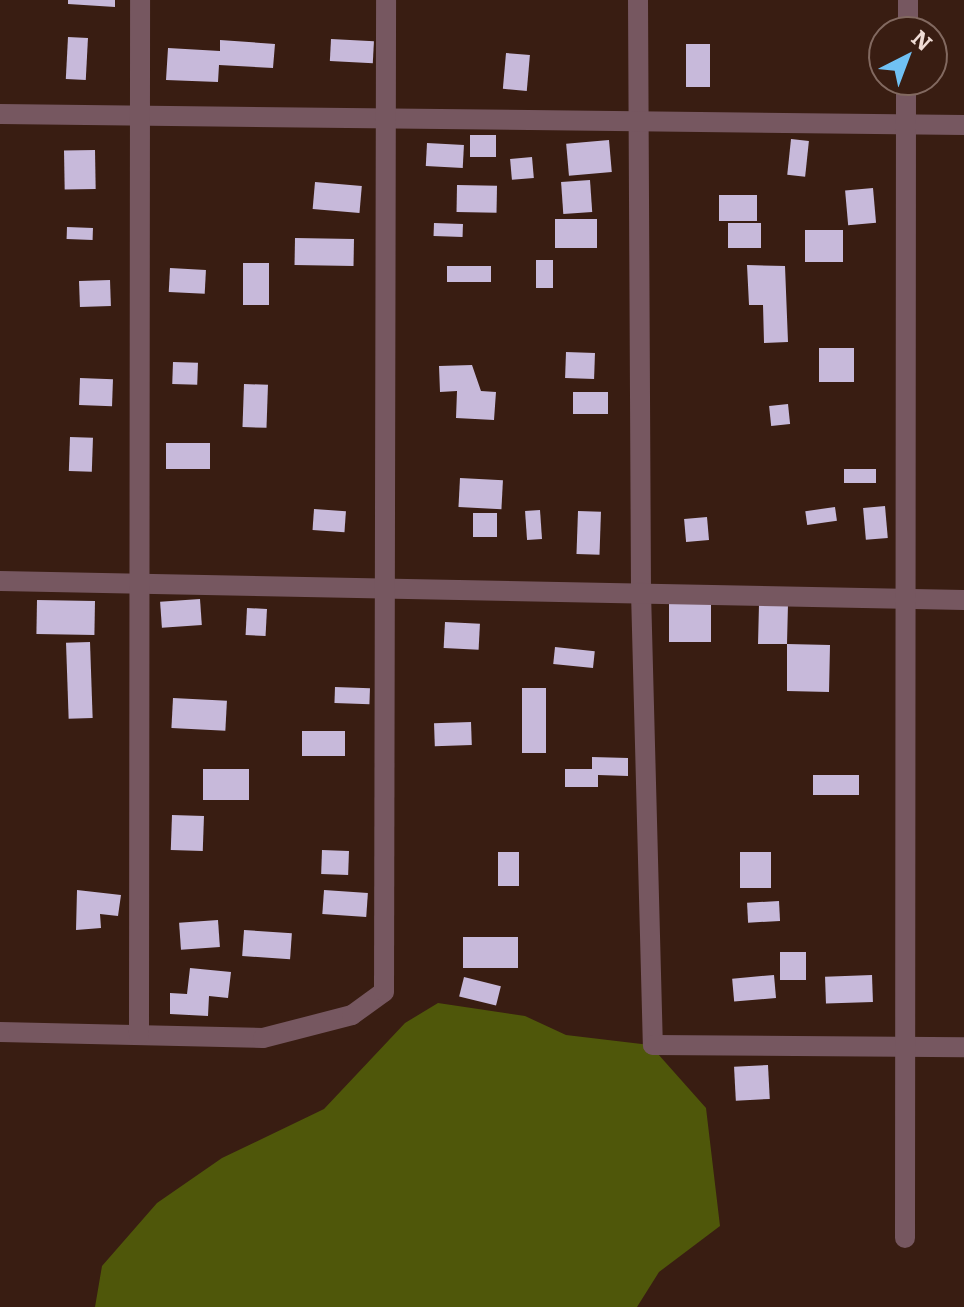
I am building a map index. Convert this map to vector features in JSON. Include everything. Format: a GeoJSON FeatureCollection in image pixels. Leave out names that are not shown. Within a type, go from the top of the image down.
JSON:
{"type":"FeatureCollection","features":[{"type":"Feature","properties":{"kind":"street"},"geometry":{"type":"LineString","coordinates":[[139,1035],[140,0]]}},
{"type":"Feature","properties":{"kind":"street"},"geometry":{"type":"LineString","coordinates":[[0,1032],[263,1038],[352,1015],[384,992],[381,588],[386,0]]}},
{"type":"Feature","properties":{"kind":"street"},"geometry":{"type":"LineString","coordinates":[[638,0],[635,121],[641,592],[653,1045],[964,1047]]}},
{"type":"Feature","properties":{"kind":"street"},"geometry":{"type":"LineString","coordinates":[[905,1238],[902,1046],[907,599],[906,96]]}},
{"type":"Feature","properties":{"kind":"street"},"geometry":{"type":"LineString","coordinates":[[0,114],[964,125]]}},
{"type":"Feature","properties":{"kind":"street"},"geometry":{"type":"LineString","coordinates":[[0,581],[964,600]]}},
{"type":"Feature","properties":{"kind":"green space"},"geometry":{"type":"Polygon","coordinates":[[[438,1003],[525,1016],[566,1035],[650,1045],[706,1108],[720,1226],[659,1272],[637,1307],[95,1307],[102,1266],[157,1203],[222,1158],[324,1109],[405,1023],[438,1003]]]}},
{"type":"Feature","properties":{"kind":"building"},"geometry":{"type":"Polygon","coordinates":[[[68,0],[115,0],[115,7],[68,4],[68,0]]]}},
{"type":"Feature","properties":{"kind":"building"},"geometry":{"type":"Polygon","coordinates":[[[68,37],[88,38],[86,80],[66,79],[68,37]]]}},
{"type":"Feature","properties":{"kind":"building"},"geometry":{"type":"Polygon","coordinates":[[[331,39],[374,41],[373,63],[330,61],[331,39]]]}},
{"type":"Feature","properties":{"kind":"building"},"geometry":{"type":"Polygon","coordinates":[[[220,40],[275,44],[273,68],[219,65],[218,82],[166,80],[168,48],[220,51],[220,40]]]}},
{"type":"Feature","properties":{"kind":"building"},"geometry":{"type":"Polygon","coordinates":[[[686,44],[710,44],[710,87],[686,87],[686,44]]]}},
{"type":"Feature","properties":{"kind":"building"},"geometry":{"type":"Polygon","coordinates":[[[506,53],[530,55],[527,91],[503,89],[506,53]]]}},
{"type":"Feature","properties":{"kind":"building"},"geometry":{"type":"Polygon","coordinates":[[[470,135],[496,135],[496,157],[470,157],[470,135]]]}},
{"type":"Feature","properties":{"kind":"building"},"geometry":{"type":"Polygon","coordinates":[[[791,139],[809,141],[805,177],[787,175],[791,139]]]}},
{"type":"Feature","properties":{"kind":"building"},"geometry":{"type":"Polygon","coordinates":[[[609,140],[612,172],[569,176],[566,144],[609,140]]]}},
{"type":"Feature","properties":{"kind":"building"},"geometry":{"type":"Polygon","coordinates":[[[427,143],[464,145],[463,168],[426,166],[427,143]]]}},
{"type":"Feature","properties":{"kind":"building"},"geometry":{"type":"Polygon","coordinates":[[[95,150],[96,189],[65,190],[64,151],[95,150]]]}},
{"type":"Feature","properties":{"kind":"building"},"geometry":{"type":"Polygon","coordinates":[[[532,157],[534,178],[512,180],[510,159],[532,157]]]}},
{"type":"Feature","properties":{"kind":"building"},"geometry":{"type":"Polygon","coordinates":[[[590,180],[592,212],[563,214],[561,182],[590,180]]]}},
{"type":"Feature","properties":{"kind":"building"},"geometry":{"type":"Polygon","coordinates":[[[315,182],[362,186],[359,213],[313,209],[315,182]]]}},
{"type":"Feature","properties":{"kind":"building"},"geometry":{"type":"Polygon","coordinates":[[[457,185],[497,186],[497,213],[457,212],[457,185]]]}},
{"type":"Feature","properties":{"kind":"building"},"geometry":{"type":"Polygon","coordinates":[[[873,188],[876,223],[848,225],[845,190],[873,188]]]}},
{"type":"Feature","properties":{"kind":"building"},"geometry":{"type":"Polygon","coordinates":[[[719,195],[757,195],[757,221],[719,221],[719,195]]]}},
{"type":"Feature","properties":{"kind":"building"},"geometry":{"type":"Polygon","coordinates":[[[555,219],[597,219],[597,248],[555,248],[555,219]]]}},
{"type":"Feature","properties":{"kind":"building"},"geometry":{"type":"Polygon","coordinates":[[[434,223],[463,224],[463,237],[434,236],[434,223]]]}},
{"type":"Feature","properties":{"kind":"building"},"geometry":{"type":"Polygon","coordinates":[[[728,223],[761,223],[761,248],[728,248],[728,223]]]}},
{"type":"Feature","properties":{"kind":"building"},"geometry":{"type":"Polygon","coordinates":[[[67,227],[93,228],[93,240],[67,239],[67,227]]]}},
{"type":"Feature","properties":{"kind":"building"},"geometry":{"type":"Polygon","coordinates":[[[805,230],[843,230],[843,262],[805,262],[805,230]]]}},
{"type":"Feature","properties":{"kind":"building"},"geometry":{"type":"Polygon","coordinates":[[[295,238],[354,239],[354,266],[295,265],[295,238]]]}},
{"type":"Feature","properties":{"kind":"building"},"geometry":{"type":"Polygon","coordinates":[[[536,260],[553,260],[553,288],[536,288],[536,260]]]}},
{"type":"Feature","properties":{"kind":"building"},"geometry":{"type":"Polygon","coordinates":[[[243,263],[269,263],[269,305],[243,305],[243,263]]]}},
{"type":"Feature","properties":{"kind":"building"},"geometry":{"type":"Polygon","coordinates":[[[747,265],[785,266],[788,342],[764,343],[763,305],[749,305],[747,265]]]}},
{"type":"Feature","properties":{"kind":"building"},"geometry":{"type":"Polygon","coordinates":[[[447,266],[491,266],[491,282],[447,282],[447,266]]]}},
{"type":"Feature","properties":{"kind":"building"},"geometry":{"type":"Polygon","coordinates":[[[170,268],[206,270],[205,294],[169,292],[170,268]]]}},
{"type":"Feature","properties":{"kind":"building"},"geometry":{"type":"Polygon","coordinates":[[[110,280],[111,306],[80,307],[79,281],[110,280]]]}},
{"type":"Feature","properties":{"kind":"building"},"geometry":{"type":"Polygon","coordinates":[[[819,348],[854,348],[854,382],[819,382],[819,348]]]}},
{"type":"Feature","properties":{"kind":"building"},"geometry":{"type":"Polygon","coordinates":[[[566,352],[595,353],[594,379],[565,378],[566,352]]]}},
{"type":"Feature","properties":{"kind":"building"},"geometry":{"type":"Polygon","coordinates":[[[173,362],[198,363],[197,385],[172,384],[173,362]]]}},
{"type":"Feature","properties":{"kind":"building"},"geometry":{"type":"Polygon","coordinates":[[[472,365],[481,391],[496,392],[494,420],[456,418],[457,391],[440,392],[439,366],[472,365]]]}},
{"type":"Feature","properties":{"kind":"building"},"geometry":{"type":"Polygon","coordinates":[[[80,378],[113,379],[112,406],[79,405],[80,378]]]}},
{"type":"Feature","properties":{"kind":"building"},"geometry":{"type":"Polygon","coordinates":[[[244,384],[268,385],[266,428],[242,427],[244,384]]]}},
{"type":"Feature","properties":{"kind":"building"},"geometry":{"type":"Polygon","coordinates":[[[573,392],[608,392],[608,414],[573,414],[573,392]]]}},
{"type":"Feature","properties":{"kind":"building"},"geometry":{"type":"Polygon","coordinates":[[[788,404],[790,424],[771,426],[769,406],[788,404]]]}},
{"type":"Feature","properties":{"kind":"building"},"geometry":{"type":"Polygon","coordinates":[[[70,437],[93,438],[92,472],[69,471],[70,437]]]}},
{"type":"Feature","properties":{"kind":"building"},"geometry":{"type":"Polygon","coordinates":[[[166,443],[210,443],[210,469],[166,469],[166,443]]]}},
{"type":"Feature","properties":{"kind":"building"},"geometry":{"type":"Polygon","coordinates":[[[844,469],[876,469],[876,483],[844,483],[844,469]]]}},
{"type":"Feature","properties":{"kind":"building"},"geometry":{"type":"Polygon","coordinates":[[[460,478],[503,480],[501,509],[458,507],[460,478]]]}},
{"type":"Feature","properties":{"kind":"building"},"geometry":{"type":"Polygon","coordinates":[[[885,506],[888,538],[866,540],[863,508],[885,506]]]}},
{"type":"Feature","properties":{"kind":"building"},"geometry":{"type":"Polygon","coordinates":[[[835,507],[837,521],[807,525],[805,511],[835,507]]]}},
{"type":"Feature","properties":{"kind":"building"},"geometry":{"type":"Polygon","coordinates":[[[314,509],[346,511],[344,532],[313,530],[314,509]]]}},
{"type":"Feature","properties":{"kind":"building"},"geometry":{"type":"Polygon","coordinates":[[[540,510],[542,539],[527,540],[525,511],[540,510]]]}},
{"type":"Feature","properties":{"kind":"building"},"geometry":{"type":"Polygon","coordinates":[[[578,511],[601,512],[599,555],[576,554],[578,511]]]}},
{"type":"Feature","properties":{"kind":"building"},"geometry":{"type":"Polygon","coordinates":[[[473,513],[497,513],[497,537],[473,537],[473,513]]]}},
{"type":"Feature","properties":{"kind":"building"},"geometry":{"type":"Polygon","coordinates":[[[707,517],[709,540],[686,542],[684,519],[707,517]]]}},
{"type":"Feature","properties":{"kind":"building"},"geometry":{"type":"Polygon","coordinates":[[[200,599],[202,625],[162,628],[160,602],[200,599]]]}},
{"type":"Feature","properties":{"kind":"building"},"geometry":{"type":"Polygon","coordinates":[[[37,600],[95,601],[94,635],[36,634],[37,600]]]}},
{"type":"Feature","properties":{"kind":"building"},"geometry":{"type":"Polygon","coordinates":[[[669,600],[711,600],[711,642],[669,642],[669,600]]]}},
{"type":"Feature","properties":{"kind":"building"},"geometry":{"type":"Polygon","coordinates":[[[759,604],[788,604],[787,644],[758,644],[759,604]]]}},
{"type":"Feature","properties":{"kind":"building"},"geometry":{"type":"Polygon","coordinates":[[[247,608],[267,609],[266,636],[246,635],[247,608]]]}},
{"type":"Feature","properties":{"kind":"building"},"geometry":{"type":"Polygon","coordinates":[[[445,622],[480,624],[479,650],[444,648],[445,622]]]}},
{"type":"Feature","properties":{"kind":"building"},"geometry":{"type":"Polygon","coordinates":[[[90,642],[93,718],[69,719],[66,643],[90,642]]]}},
{"type":"Feature","properties":{"kind":"building"},"geometry":{"type":"Polygon","coordinates":[[[787,644],[830,645],[829,692],[787,691],[787,644]]]}},
{"type":"Feature","properties":{"kind":"building"},"geometry":{"type":"Polygon","coordinates":[[[555,647],[595,651],[593,668],[553,664],[555,647]]]}},
{"type":"Feature","properties":{"kind":"building"},"geometry":{"type":"Polygon","coordinates":[[[335,687],[370,688],[369,704],[334,703],[335,687]]]}},
{"type":"Feature","properties":{"kind":"building"},"geometry":{"type":"Polygon","coordinates":[[[522,688],[546,688],[546,753],[522,753],[522,688]]]}},
{"type":"Feature","properties":{"kind":"building"},"geometry":{"type":"Polygon","coordinates":[[[173,698],[227,701],[225,731],[171,728],[173,698]]]}},
{"type":"Feature","properties":{"kind":"building"},"geometry":{"type":"Polygon","coordinates":[[[471,722],[472,745],[435,746],[434,723],[471,722]]]}},
{"type":"Feature","properties":{"kind":"building"},"geometry":{"type":"Polygon","coordinates":[[[302,731],[345,731],[345,756],[302,756],[302,731]]]}},
{"type":"Feature","properties":{"kind":"building"},"geometry":{"type":"Polygon","coordinates":[[[592,757],[628,758],[628,776],[598,775],[598,787],[565,787],[565,769],[592,769],[592,757]]]}},
{"type":"Feature","properties":{"kind":"building"},"geometry":{"type":"Polygon","coordinates":[[[203,769],[249,769],[249,800],[203,800],[203,769]]]}},
{"type":"Feature","properties":{"kind":"building"},"geometry":{"type":"Polygon","coordinates":[[[813,775],[859,775],[859,795],[813,795],[813,775]]]}},
{"type":"Feature","properties":{"kind":"building"},"geometry":{"type":"Polygon","coordinates":[[[172,815],[204,816],[203,851],[171,850],[172,815]]]}},
{"type":"Feature","properties":{"kind":"building"},"geometry":{"type":"Polygon","coordinates":[[[322,850],[349,851],[348,875],[321,874],[322,850]]]}},
{"type":"Feature","properties":{"kind":"building"},"geometry":{"type":"Polygon","coordinates":[[[498,852],[519,852],[519,886],[498,886],[498,852]]]}},
{"type":"Feature","properties":{"kind":"building"},"geometry":{"type":"Polygon","coordinates":[[[740,852],[771,852],[771,888],[740,888],[740,852]]]}},
{"type":"Feature","properties":{"kind":"building"},"geometry":{"type":"Polygon","coordinates":[[[77,890],[121,895],[118,916],[100,914],[101,928],[76,930],[77,890]]]}},
{"type":"Feature","properties":{"kind":"building"},"geometry":{"type":"Polygon","coordinates":[[[324,890],[368,893],[366,917],[322,914],[324,890]]]}},
{"type":"Feature","properties":{"kind":"building"},"geometry":{"type":"Polygon","coordinates":[[[779,901],[780,921],[748,923],[747,903],[779,901]]]}},
{"type":"Feature","properties":{"kind":"building"},"geometry":{"type":"Polygon","coordinates":[[[218,920],[220,947],[181,950],[179,923],[218,920]]]}},
{"type":"Feature","properties":{"kind":"building"},"geometry":{"type":"Polygon","coordinates":[[[244,930],[292,933],[290,959],[242,956],[244,930]]]}},
{"type":"Feature","properties":{"kind":"building"},"geometry":{"type":"Polygon","coordinates":[[[463,937],[518,937],[518,968],[463,968],[463,937]]]}},
{"type":"Feature","properties":{"kind":"building"},"geometry":{"type":"Polygon","coordinates":[[[780,952],[806,952],[806,980],[780,980],[780,952]]]}},
{"type":"Feature","properties":{"kind":"building"},"geometry":{"type":"Polygon","coordinates":[[[190,968],[231,972],[228,998],[209,996],[208,1016],[170,1014],[170,993],[187,994],[190,968]]]}},
{"type":"Feature","properties":{"kind":"building"},"geometry":{"type":"Polygon","coordinates":[[[774,975],[776,998],[734,1002],[732,979],[774,975]]]}},
{"type":"Feature","properties":{"kind":"building"},"geometry":{"type":"Polygon","coordinates":[[[872,975],[873,1002],[826,1004],[825,977],[872,975]]]}},
{"type":"Feature","properties":{"kind":"building"},"geometry":{"type":"Polygon","coordinates":[[[464,977],[501,986],[496,1006],[459,996],[464,977]]]}},
{"type":"Feature","properties":{"kind":"building"},"geometry":{"type":"Polygon","coordinates":[[[768,1065],[770,1099],[736,1101],[734,1067],[768,1065]]]}}]}
